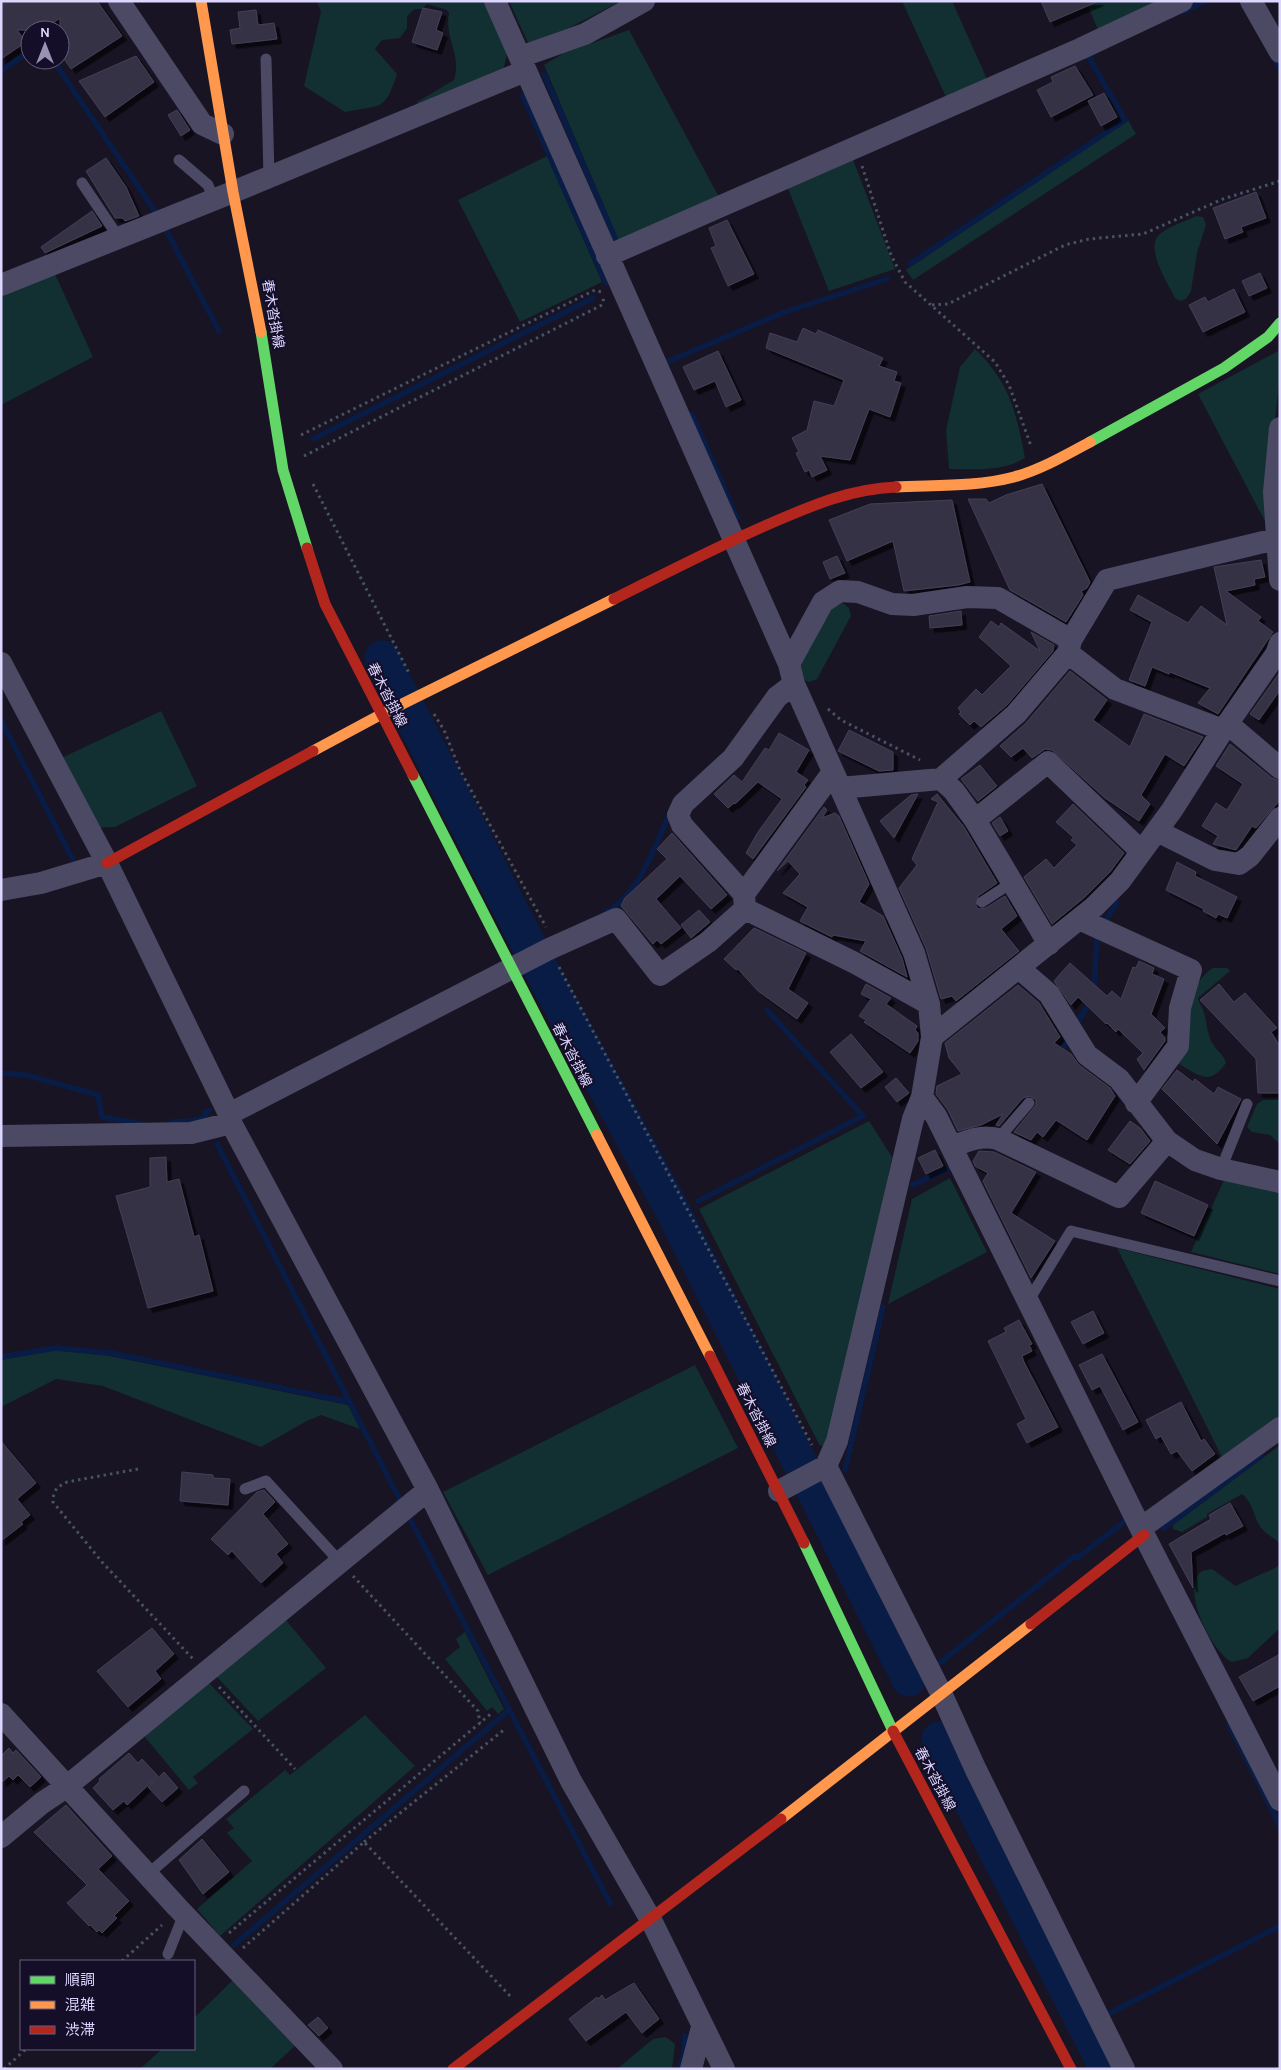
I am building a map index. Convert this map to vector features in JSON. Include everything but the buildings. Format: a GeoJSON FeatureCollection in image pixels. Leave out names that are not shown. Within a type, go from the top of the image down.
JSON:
{"type":"FeatureCollection","features":[{"type":"Feature","properties":{"kind":"main road","name":"春木沓掛線"},"geometry":{"type":"LineString","coordinates":[[201,1],[223,134],[224,196],[256,298],[282,466],[325,604],[380,716],[779,1492],[894,1732],[1071,2069]]}},
{"type":"Feature","properties":{"kind":"main road"},"geometry":{"type":"LineString","coordinates":[[107,863],[380,716],[733,540],[813,505],[867,488],[986,482],[1015,477],[1039,468],[1076,450],[1224,368],[1268,337],[1280,323]]}},
{"type":"Feature","properties":{"kind":"main road"},"geometry":{"type":"LineString","coordinates":[[453,2069],[525,2012],[651,1920],[996,1653],[1142,1531]]}},
{"type":"Feature","properties":{"kind":"street"},"geometry":{"type":"LineString","coordinates":[[119,1],[202,124],[223,134]]}},
{"type":"Feature","properties":{"kind":"street"},"geometry":{"type":"LineString","coordinates":[[495,1],[914,954],[929,1004],[932,1037],[922,1097],[913,1119],[837,1441],[827,1463],[779,1492]]}},
{"type":"Feature","properties":{"kind":"street"},"geometry":{"type":"LineString","coordinates":[[1,285],[269,178],[522,64],[585,34],[644,1]]}},
{"type":"Feature","properties":{"kind":"street"},"geometry":{"type":"LineString","coordinates":[[607,256],[1080,49],[1182,1]]}},
{"type":"Feature","properties":{"kind":"street"},"geometry":{"type":"LineString","coordinates":[[1251,1],[1280,52]]}},
{"type":"Feature","properties":{"kind":"street"},"geometry":{"type":"LineString","coordinates":[[1280,428],[1274,492],[1279,538],[1280,580]]}},
{"type":"Feature","properties":{"kind":"street"},"geometry":{"type":"LineString","coordinates":[[935,779],[1016,714],[1069,646],[1107,580],[1279,538]]}},
{"type":"Feature","properties":{"kind":"street"},"geometry":{"type":"LineString","coordinates":[[929,1004],[745,902],[682,825],[678,815],[683,804],[733,758],[777,698],[791,674],[823,602],[840,591],[858,592],[892,604],[966,597],[998,598],[1069,646],[1115,689],[1226,727],[1280,768]]}},
{"type":"Feature","properties":{"kind":"street"},"geometry":{"type":"LineString","coordinates":[[932,1037],[1079,920],[1120,881],[1196,774],[1276,654],[1280,643]]}},
{"type":"Feature","properties":{"kind":"street"},"geometry":{"type":"LineString","coordinates":[[1,663],[107,863],[230,1118],[428,1490],[571,1781],[651,1920],[724,2069]]}},
{"type":"Feature","properties":{"kind":"street"},"geometry":{"type":"LineString","coordinates":[[976,820],[1048,762],[1141,852]]}},
{"type":"Feature","properties":{"kind":"street"},"geometry":{"type":"LineString","coordinates":[[837,780],[935,779],[954,792],[976,820],[1011,883],[1049,944]]}},
{"type":"Feature","properties":{"kind":"street"},"geometry":{"type":"LineString","coordinates":[[1,1136],[191,1134],[230,1118],[511,968],[616,919],[660,975],[708,942],[745,902],[837,780]]}},
{"type":"Feature","properties":{"kind":"street"},"geometry":{"type":"LineString","coordinates":[[1157,831],[1216,860],[1239,864],[1250,856],[1280,818]]}},
{"type":"Feature","properties":{"kind":"street"},"geometry":{"type":"LineString","coordinates":[[1,890],[41,883],[107,863]]}},
{"type":"Feature","properties":{"kind":"street"},"geometry":{"type":"LineString","coordinates":[[1079,920],[1191,970],[1180,1008],[1178,1046],[1136,1103]]}},
{"type":"Feature","properties":{"kind":"street"},"geometry":{"type":"LineString","coordinates":[[1020,968],[1049,994],[1087,1055],[1119,1079],[1167,1141],[1195,1160],[1221,1169],[1280,1182]]}},
{"type":"Feature","properties":{"kind":"street"},"geometry":{"type":"LineString","coordinates":[[922,1097],[936,1116],[952,1147],[1142,1531],[1278,1792]]}},
{"type":"Feature","properties":{"kind":"street"},"geometry":{"type":"LineString","coordinates":[[952,1147],[973,1138],[986,1137],[998,1139],[1119,1197],[1167,1141]]}},
{"type":"Feature","properties":{"kind":"street"},"geometry":{"type":"LineString","coordinates":[[1142,1531],[1280,1428]]}},
{"type":"Feature","properties":{"kind":"street"},"geometry":{"type":"LineString","coordinates":[[827,1463],[942,1693],[976,1770],[1124,2069]]}},
{"type":"Feature","properties":{"kind":"street"},"geometry":{"type":"LineString","coordinates":[[1,1837],[42,1803],[66,1787],[428,1490]]}},
{"type":"Feature","properties":{"kind":"street"},"geometry":{"type":"LineString","coordinates":[[1,1714],[147,1875],[332,2069]]}},
{"type":"Feature","properties":{"kind":"street"},"geometry":{"type":"LineString","coordinates":[[691,2069],[702,2027]]}},
{"type":"Feature","properties":{"kind":"lane"},"geometry":{"type":"LineString","coordinates":[[266,59],[269,178]]}},
{"type":"Feature","properties":{"kind":"lane"},"geometry":{"type":"LineString","coordinates":[[178,160],[224,196]]}},
{"type":"Feature","properties":{"kind":"lane"},"geometry":{"type":"LineString","coordinates":[[82,183],[119,238]]}},
{"type":"Feature","properties":{"kind":"lane"},"geometry":{"type":"LineString","coordinates":[[982,902],[1011,883]]}},
{"type":"Feature","properties":{"kind":"lane"},"geometry":{"type":"LineString","coordinates":[[998,1139],[1029,1103]]}},
{"type":"Feature","properties":{"kind":"lane"},"geometry":{"type":"LineString","coordinates":[[1221,1169],[1247,1104]]}},
{"type":"Feature","properties":{"kind":"lane"},"geometry":{"type":"LineString","coordinates":[[1029,1300],[1072,1231],[1280,1281]]}},
{"type":"Feature","properties":{"kind":"lane"},"geometry":{"type":"LineString","coordinates":[[245,1489],[266,1480],[340,1562]]}},
{"type":"Feature","properties":{"kind":"lane"},"geometry":{"type":"LineString","coordinates":[[147,1875],[244,1791]]}},
{"type":"Feature","properties":{"kind":"lane"},"geometry":{"type":"LineString","coordinates":[[168,1954],[182,1912]]}},
{"type":"Feature","properties":{"kind":"path"},"geometry":{"type":"LineString","coordinates":[[854,149],[867,177],[891,255],[905,282],[978,345],[1004,374],[1039,468]]}},
{"type":"Feature","properties":{"kind":"path"},"geometry":{"type":"LineString","coordinates":[[932,305],[948,304],[1065,245],[1089,239],[1143,234],[1223,199],[1280,181]]}},
{"type":"Feature","properties":{"kind":"path"},"geometry":{"type":"LineString","coordinates":[[279,447],[595,290],[606,293],[602,304],[282,466]]}},
{"type":"Feature","properties":{"kind":"path"},"geometry":{"type":"LineString","coordinates":[[827,708],[841,720],[874,738],[918,758],[935,779]]}},
{"type":"Feature","properties":{"kind":"path"},"geometry":{"type":"LineString","coordinates":[[549,949],[816,1452],[827,1463]]}},
{"type":"Feature","properties":{"kind":"path"},"geometry":{"type":"LineString","coordinates":[[138,1469],[67,1482],[58,1487],[53,1493],[53,1502],[102,1562],[295,1769]]}},
{"type":"Feature","properties":{"kind":"path"},"geometry":{"type":"LineString","coordinates":[[340,1562],[478,1711],[480,1723]]}},
{"type":"Feature","properties":{"kind":"path"},"geometry":{"type":"LineString","coordinates":[[222,1953],[493,1712]]}},
{"type":"Feature","properties":{"kind":"path"},"geometry":{"type":"LineString","coordinates":[[222,1953],[505,1729]]}},
{"type":"Feature","properties":{"kind":"path"},"geometry":{"type":"LineString","coordinates":[[364,1842],[525,2012]]}},
{"type":"Feature","properties":{"kind":"path"},"geometry":{"type":"LineString","coordinates":[[123,1960],[182,1912]]}},
{"type":"Feature","properties":{"kind":"path"},"geometry":{"type":"LineString","coordinates":[[4,2069],[25,2050]]}},
{"type":"Feature","properties":{"kind":"green space"},"geometry":{"type":"Polygon","coordinates":[[[317,1],[486,1],[508,50],[503,71],[418,105],[417,102],[454,80],[456,70],[455,54],[448,23],[449,13],[447,10],[427,4],[422,9],[415,9],[407,16],[407,28],[400,38],[382,40],[375,49],[397,74],[393,87],[385,101],[374,107],[345,112],[304,86],[321,12],[317,1]]]}},
{"type":"Feature","properties":{"kind":"green space"},"geometry":{"type":"Polygon","coordinates":[[[509,1],[621,1],[569,28],[528,43],[509,1]]]}},
{"type":"Feature","properties":{"kind":"green space"},"geometry":{"type":"Polygon","coordinates":[[[902,1],[952,1],[987,79],[946,97],[902,1]]]}},
{"type":"Feature","properties":{"kind":"green space"},"geometry":{"type":"Polygon","coordinates":[[[1086,1],[1153,1],[1154,5],[1098,30],[1086,1]]]}},
{"type":"Feature","properties":{"kind":"green space"},"geometry":{"type":"Polygon","coordinates":[[[629,30],[719,197],[619,241],[544,65],[564,53],[629,30]]]}},
{"type":"Feature","properties":{"kind":"green space"},"geometry":{"type":"Polygon","coordinates":[[[1128,120],[1136,134],[913,280],[906,270],[1128,120]]]}},
{"type":"Feature","properties":{"kind":"green space"},"geometry":{"type":"Polygon","coordinates":[[[547,156],[602,282],[520,322],[458,200],[547,156]]]}},
{"type":"Feature","properties":{"kind":"green space"},"geometry":{"type":"Polygon","coordinates":[[[852,157],[895,269],[829,291],[787,186],[852,157]]]}},
{"type":"Feature","properties":{"kind":"green space"},"geometry":{"type":"Polygon","coordinates":[[[1196,216],[1203,217],[1206,225],[1197,253],[1191,291],[1186,299],[1180,301],[1175,298],[1159,267],[1156,258],[1155,242],[1158,236],[1166,230],[1196,216]]]}},
{"type":"Feature","properties":{"kind":"green space"},"geometry":{"type":"Polygon","coordinates":[[[55,274],[93,357],[1,405],[1,295],[55,274]]]}},
{"type":"Feature","properties":{"kind":"green space"},"geometry":{"type":"Polygon","coordinates":[[[975,349],[996,374],[1010,399],[1025,458],[998,468],[949,469],[946,430],[960,367],[975,349]]]}},
{"type":"Feature","properties":{"kind":"green space"},"geometry":{"type":"Polygon","coordinates":[[[1280,350],[1280,377],[1268,478],[1269,529],[1198,394],[1280,350]]]}},
{"type":"Feature","properties":{"kind":"green space"},"geometry":{"type":"Polygon","coordinates":[[[843,603],[849,608],[851,616],[817,679],[809,682],[799,678],[798,666],[829,610],[843,603]]]}},
{"type":"Feature","properties":{"kind":"green space"},"geometry":{"type":"Polygon","coordinates":[[[161,711],[197,786],[115,827],[93,828],[57,760],[161,711]]]}},
{"type":"Feature","properties":{"kind":"green space"},"geometry":{"type":"Polygon","coordinates":[[[1213,968],[1227,968],[1230,971],[1198,998],[1210,1038],[1226,1063],[1220,1071],[1208,1077],[1197,1074],[1176,1062],[1190,997],[1196,986],[1213,968]]]}},
{"type":"Feature","properties":{"kind":"green space"},"geometry":{"type":"Polygon","coordinates":[[[1263,1100],[1280,1100],[1280,1144],[1270,1135],[1252,1132],[1247,1127],[1257,1104],[1263,1100]]]}},
{"type":"Feature","properties":{"kind":"green space"},"geometry":{"type":"Polygon","coordinates":[[[869,1121],[892,1157],[870,1267],[828,1444],[820,1446],[699,1209],[869,1121]]]}},
{"type":"Feature","properties":{"kind":"green space"},"geometry":{"type":"Polygon","coordinates":[[[950,1178],[987,1252],[888,1304],[912,1199],[950,1178]]]}},
{"type":"Feature","properties":{"kind":"green space"},"geometry":{"type":"Polygon","coordinates":[[[1224,1180],[1280,1189],[1280,1274],[1191,1252],[1224,1180]]]}},
{"type":"Feature","properties":{"kind":"green space"},"geometry":{"type":"Polygon","coordinates":[[[1117,1248],[1280,1289],[1280,1419],[1223,1459],[1117,1248]]]}},
{"type":"Feature","properties":{"kind":"green space"},"geometry":{"type":"Polygon","coordinates":[[[55,1350],[110,1356],[348,1405],[360,1429],[321,1415],[261,1447],[103,1386],[56,1379],[1,1407],[1,1360],[55,1350]]]}},
{"type":"Feature","properties":{"kind":"green space"},"geometry":{"type":"Polygon","coordinates":[[[695,1365],[738,1448],[488,1575],[443,1492],[695,1365]]]}},
{"type":"Feature","properties":{"kind":"green space"},"geometry":{"type":"Polygon","coordinates":[[[1280,1445],[1280,1544],[1261,1528],[1251,1505],[1242,1494],[1207,1514],[1207,1517],[1182,1532],[1173,1529],[1173,1525],[1280,1445]]]}},
{"type":"Feature","properties":{"kind":"green space"},"geometry":{"type":"Polygon","coordinates":[[[1280,1564],[1280,1628],[1248,1658],[1232,1662],[1216,1647],[1202,1623],[1195,1596],[1195,1584],[1198,1575],[1202,1571],[1212,1569],[1236,1586],[1280,1564]]]}},
{"type":"Feature","properties":{"kind":"green space"},"geometry":{"type":"Polygon","coordinates":[[[285,1619],[326,1668],[258,1721],[216,1676],[285,1619]]]}},
{"type":"Feature","properties":{"kind":"green space"},"geometry":{"type":"Polygon","coordinates":[[[465,1632],[504,1709],[498,1714],[492,1707],[487,1711],[445,1659],[460,1647],[456,1639],[465,1632]]]}},
{"type":"Feature","properties":{"kind":"green space"},"geometry":{"type":"Polygon","coordinates":[[[209,1683],[253,1729],[193,1777],[198,1783],[189,1790],[144,1736],[209,1683]]]}},
{"type":"Feature","properties":{"kind":"green space"},"geometry":{"type":"Polygon","coordinates":[[[365,1715],[415,1766],[220,1936],[197,1909],[252,1861],[227,1833],[234,1828],[226,1819],[285,1770],[290,1775],[365,1715]]]}},
{"type":"Feature","properties":{"kind":"green space"},"geometry":{"type":"Polygon","coordinates":[[[235,1978],[297,2044],[270,2069],[132,2069],[141,2068],[161,2050],[195,2050],[195,2017],[235,1978]]]}},
{"type":"Feature","properties":{"kind":"green space"},"geometry":{"type":"Polygon","coordinates":[[[666,2037],[675,2044],[672,2069],[617,2069],[653,2039],[666,2037]]]}},
{"type":"Feature","properties":{"kind":"waterway"},"geometry":{"type":"LineString","coordinates":[[1183,12],[1206,1]]}},
{"type":"Feature","properties":{"kind":"waterway"},"geometry":{"type":"LineString","coordinates":[[910,264],[1125,120],[1088,56],[1093,53]]}},
{"type":"Feature","properties":{"kind":"waterway"},"geometry":{"type":"LineString","coordinates":[[1272,55],[1280,69]]}},
{"type":"Feature","properties":{"kind":"waterway"},"geometry":{"type":"LineString","coordinates":[[1,71],[20,58]]}},
{"type":"Feature","properties":{"kind":"waterway"},"geometry":{"type":"LineString","coordinates":[[60,70],[158,216]]}},
{"type":"Feature","properties":{"kind":"waterway"},"geometry":{"type":"LineString","coordinates":[[544,74],[615,238]]}},
{"type":"Feature","properties":{"kind":"waterway"},"geometry":{"type":"LineString","coordinates":[[523,96],[606,283]]}},
{"type":"Feature","properties":{"kind":"waterway"},"geometry":{"type":"LineString","coordinates":[[163,224],[219,331]]}},
{"type":"Feature","properties":{"kind":"waterway"},"geometry":{"type":"LineString","coordinates":[[669,361],[782,313],[887,279]]}},
{"type":"Feature","properties":{"kind":"waterway"},"geometry":{"type":"LineString","coordinates":[[313,439],[593,298]]}},
{"type":"Feature","properties":{"kind":"waterway"},"geometry":{"type":"LineString","coordinates":[[692,414],[737,518]]}},
{"type":"Feature","properties":{"kind":"waterway"},"geometry":{"type":"LineString","coordinates":[[382,658],[544,975],[674,1213],[909,1679]]}},
{"type":"Feature","properties":{"kind":"waterway"},"geometry":{"type":"LineString","coordinates":[[1,720],[73,860]]}},
{"type":"Feature","properties":{"kind":"waterway"},"geometry":{"type":"LineString","coordinates":[[606,912],[618,904],[637,882],[652,854],[670,812]]}},
{"type":"Feature","properties":{"kind":"waterway"},"geometry":{"type":"LineString","coordinates":[[1104,923],[1117,903]]}},
{"type":"Feature","properties":{"kind":"waterway"},"geometry":{"type":"LineString","coordinates":[[1094,990],[1097,935]]}},
{"type":"Feature","properties":{"kind":"waterway"},"geometry":{"type":"LineString","coordinates":[[1077,1023],[1091,1001]]}},
{"type":"Feature","properties":{"kind":"waterway"},"geometry":{"type":"LineString","coordinates":[[698,1201],[863,1116],[767,1010]]}},
{"type":"Feature","properties":{"kind":"waterway"},"geometry":{"type":"LineString","coordinates":[[1059,1055],[1068,1039]]}},
{"type":"Feature","properties":{"kind":"waterway"},"geometry":{"type":"LineString","coordinates":[[1,1073],[26,1075],[98,1095],[102,1117],[142,1124]]}},
{"type":"Feature","properties":{"kind":"waterway"},"geometry":{"type":"LineString","coordinates":[[205,1120],[205,1112],[210,1110]]}},
{"type":"Feature","properties":{"kind":"waterway"},"geometry":{"type":"LineString","coordinates":[[171,1122],[204,1118]]}},
{"type":"Feature","properties":{"kind":"waterway"},"geometry":{"type":"LineString","coordinates":[[217,1144],[400,1500]]}},
{"type":"Feature","properties":{"kind":"waterway"},"geometry":{"type":"LineString","coordinates":[[913,1185],[952,1167],[954,1171]]}},
{"type":"Feature","properties":{"kind":"waterway"},"geometry":{"type":"LineString","coordinates":[[845,1470],[883,1307]]}},
{"type":"Feature","properties":{"kind":"waterway"},"geometry":{"type":"LineString","coordinates":[[1,1357],[55,1348],[111,1353],[349,1402]]}},
{"type":"Feature","properties":{"kind":"waterway"},"geometry":{"type":"LineString","coordinates":[[1164,1528],[1262,1455]]}},
{"type":"Feature","properties":{"kind":"waterway"},"geometry":{"type":"LineString","coordinates":[[936,1666],[1075,1556],[1077,1558],[1124,1522],[1125,1516]]}},
{"type":"Feature","properties":{"kind":"waterway"},"geometry":{"type":"LineString","coordinates":[[410,1519],[610,1903]]}},
{"type":"Feature","properties":{"kind":"waterway"},"geometry":{"type":"LineString","coordinates":[[846,1527],[846,1554]]}},
{"type":"Feature","properties":{"kind":"waterway"},"geometry":{"type":"LineString","coordinates":[[234,1945],[509,1710]]}},
{"type":"Feature","properties":{"kind":"waterway"},"geometry":{"type":"LineString","coordinates":[[1229,1725],[1280,1826]]}},
{"type":"Feature","properties":{"kind":"waterway"},"geometry":{"type":"LineString","coordinates":[[939,1739],[1107,2069]]}},
{"type":"Feature","properties":{"kind":"waterway"},"geometry":{"type":"LineString","coordinates":[[1108,2014],[1280,1926]]}},
{"type":"Feature","properties":{"kind":"waterway"},"geometry":{"type":"LineString","coordinates":[[679,2069],[684,2055],[685,2036]]}},
{"type":"Feature","properties":{"kind":"traffic: fast"},"geometry":{"type":"LineString","coordinates":[[1090,442],[1224,368],[1268,337],[1280,323]]}},
{"type":"Feature","properties":{"kind":"traffic: fast"},"geometry":{"type":"LineString","coordinates":[[261,332],[283,470],[307,548]]}},
{"type":"Feature","properties":{"kind":"traffic: fast"},"geometry":{"type":"LineString","coordinates":[[413,775],[597,1135]]}},
{"type":"Feature","properties":{"kind":"traffic: fast"},"geometry":{"type":"LineString","coordinates":[[804,1543],[893,1731]]}},
{"type":"Feature","properties":{"kind":"traffic: slow"},"geometry":{"type":"LineString","coordinates":[[201,1],[233,192],[261,332]]}},
{"type":"Feature","properties":{"kind":"traffic: slow"},"geometry":{"type":"LineString","coordinates":[[896,487],[970,484],[1014,477],[1043,466],[1090,442]]}},
{"type":"Feature","properties":{"kind":"traffic: slow"},"geometry":{"type":"LineString","coordinates":[[313,751],[380,715],[614,599]]}},
{"type":"Feature","properties":{"kind":"traffic: slow"},"geometry":{"type":"LineString","coordinates":[[597,1135],[710,1356]]}},
{"type":"Feature","properties":{"kind":"traffic: slow"},"geometry":{"type":"LineString","coordinates":[[781,1819],[1031,1624]]}},
{"type":"Feature","properties":{"kind":"traffic: jam"},"geometry":{"type":"LineString","coordinates":[[614,599],[691,560],[800,511],[846,495],[879,488],[896,487]]}},
{"type":"Feature","properties":{"kind":"traffic: jam"},"geometry":{"type":"LineString","coordinates":[[307,548],[325,604],[413,775]]}},
{"type":"Feature","properties":{"kind":"traffic: jam"},"geometry":{"type":"LineString","coordinates":[[107,863],[313,751]]}},
{"type":"Feature","properties":{"kind":"traffic: jam"},"geometry":{"type":"LineString","coordinates":[[710,1356],[804,1543]]}},
{"type":"Feature","properties":{"kind":"traffic: jam"},"geometry":{"type":"LineString","coordinates":[[1031,1624],[1144,1535]]}},
{"type":"Feature","properties":{"kind":"traffic: jam"},"geometry":{"type":"LineString","coordinates":[[893,1731],[1071,2069]]}},
{"type":"Feature","properties":{"kind":"traffic: jam"},"geometry":{"type":"LineString","coordinates":[[453,2069],[781,1819]]}}]}
